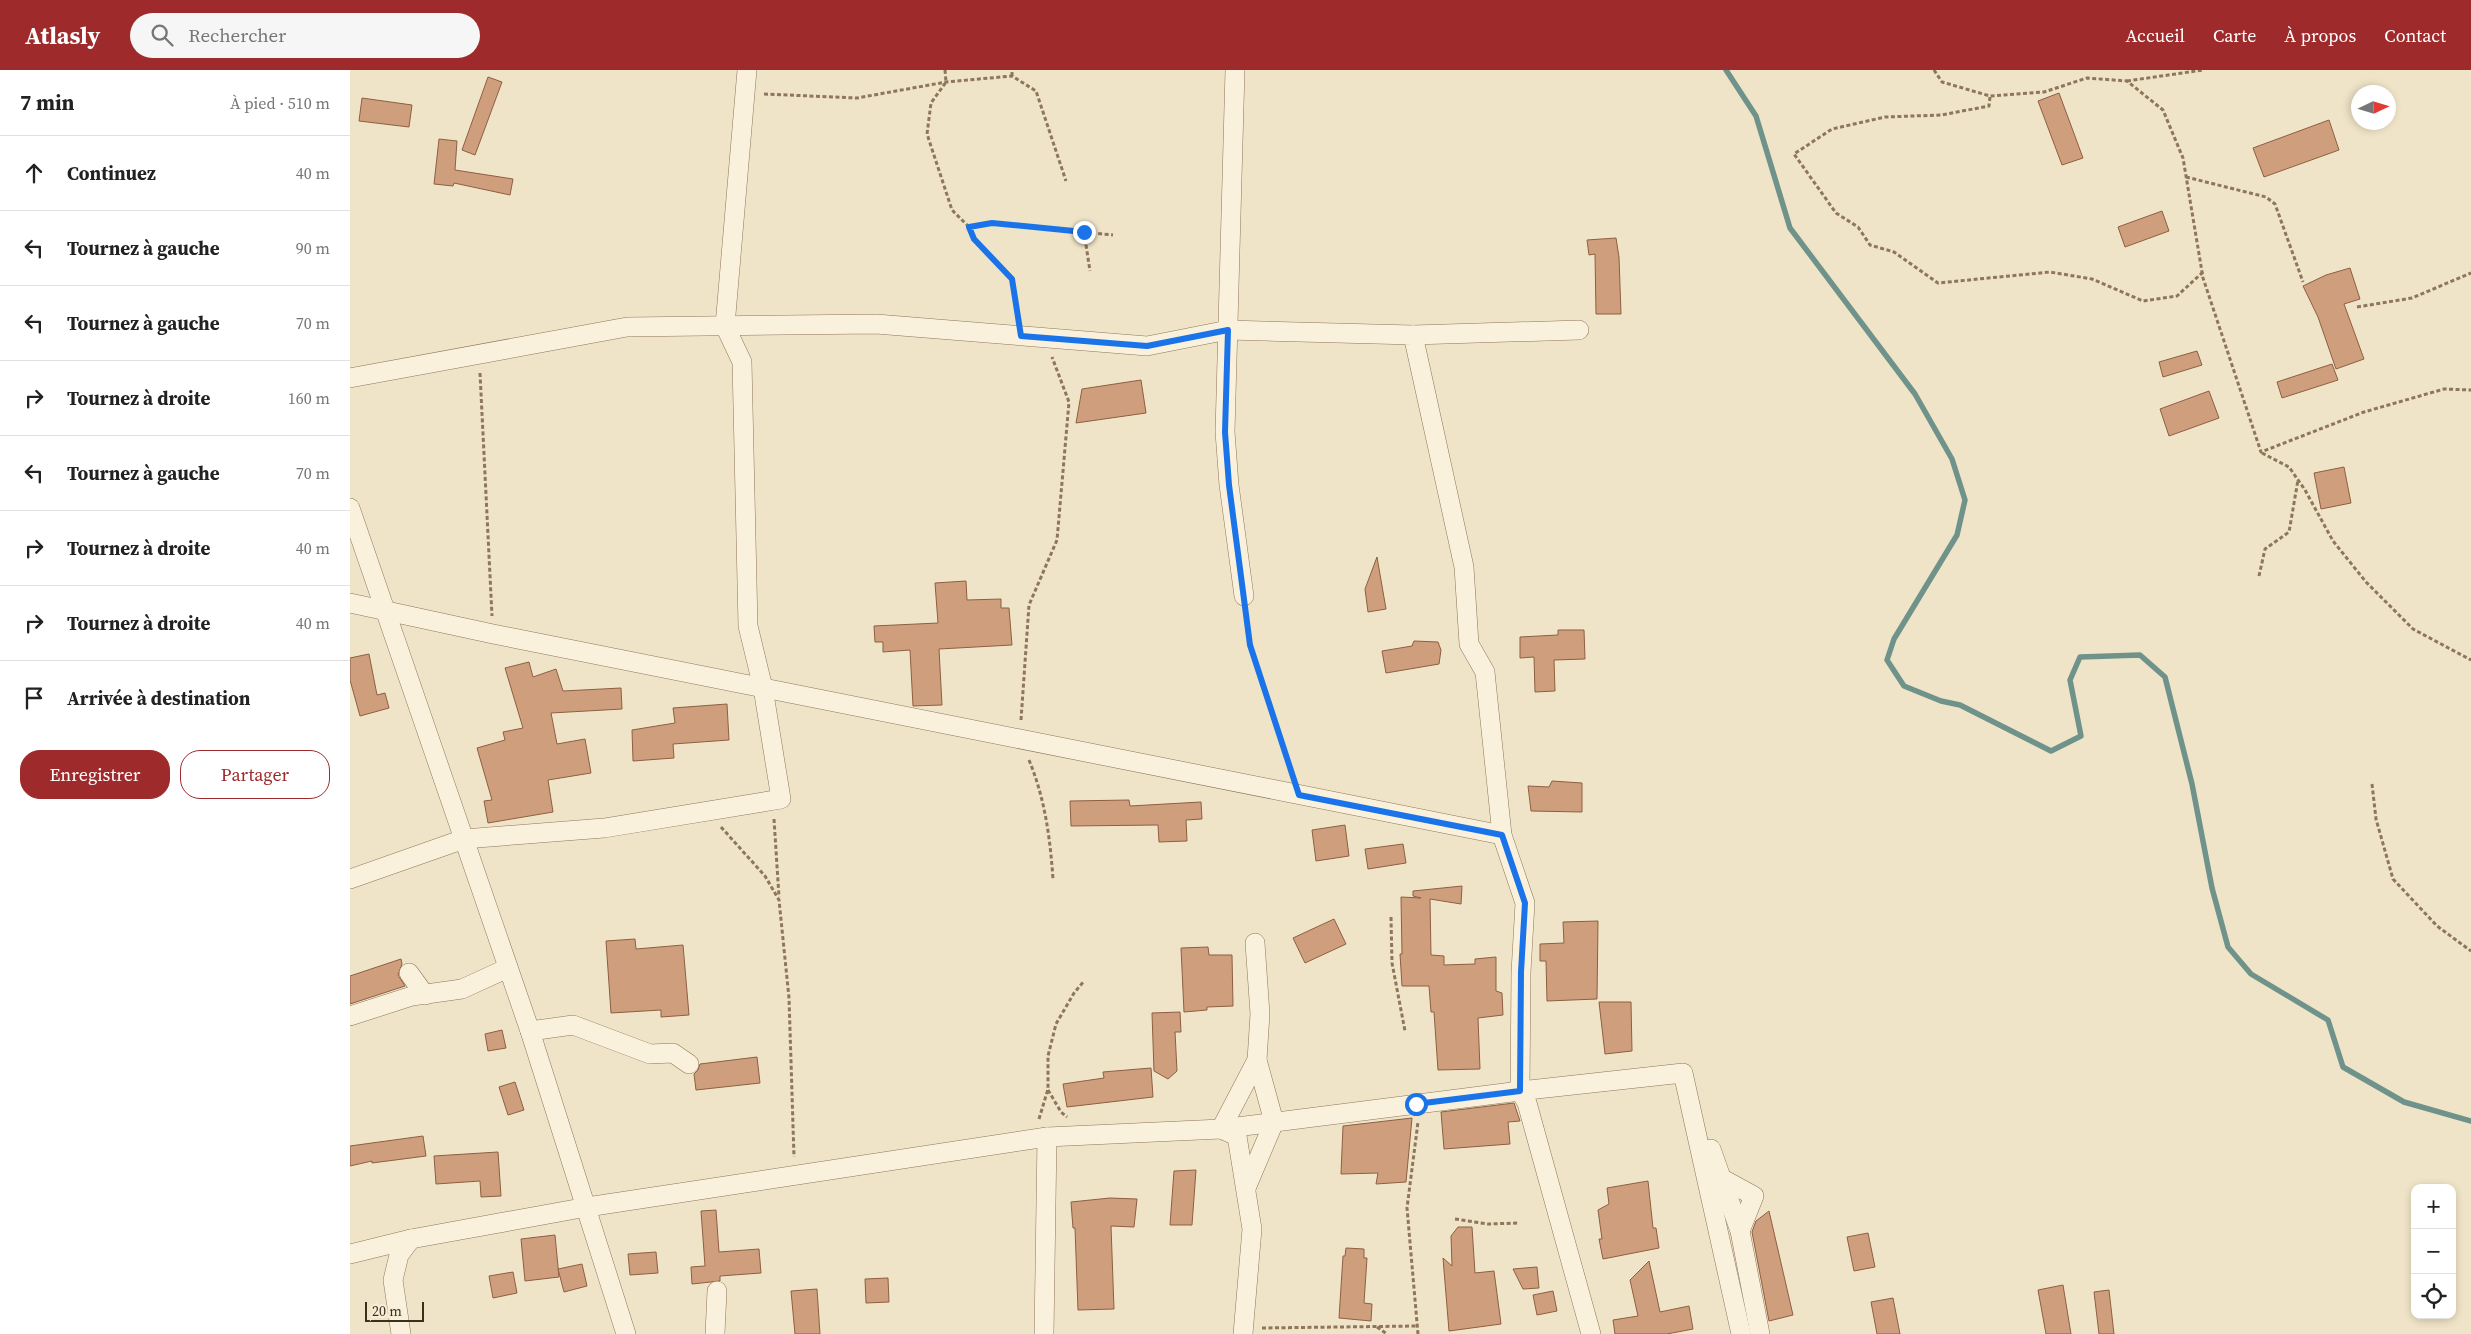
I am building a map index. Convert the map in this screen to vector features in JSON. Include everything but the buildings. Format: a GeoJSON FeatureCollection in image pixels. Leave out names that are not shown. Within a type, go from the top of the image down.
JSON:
{"type":"FeatureCollection","features":[{"type":"Feature","properties":{"kind":"street"},"geometry":{"type":"LineString","coordinates":[[350,879],[464,839],[604,828],[781,799],[763,688],[748,626],[742,362],[726,326],[747,70]]}},
{"type":"Feature","properties":{"kind":"street"},"geometry":{"type":"LineString","coordinates":[[1235,70],[1225,432],[1229,485],[1244,596]]}},
{"type":"Feature","properties":{"kind":"street"},"geometry":{"type":"LineString","coordinates":[[350,378],[627,327],[876,324],[1147,346],[1228,330],[1413,335],[1579,330]]}},
{"type":"Feature","properties":{"kind":"street"},"geometry":{"type":"LineString","coordinates":[[1413,335],[1464,567],[1469,644],[1485,672],[1502,835],[1525,903],[1521,972],[1520,1091],[1527,1103],[1591,1334]]}},
{"type":"Feature","properties":{"kind":"street"},"geometry":{"type":"LineString","coordinates":[[350,508],[530,1031],[628,1331]]}},
{"type":"Feature","properties":{"kind":"street"},"geometry":{"type":"LineString","coordinates":[[350,603],[493,634],[1502,835]]}},
{"type":"Feature","properties":{"kind":"street"},"geometry":{"type":"LineString","coordinates":[[1246,1188],[1274,1122],[1257,1060],[1260,1014],[1255,943]]}},
{"type":"Feature","properties":{"kind":"street"},"geometry":{"type":"LineString","coordinates":[[350,1016],[412,996],[462,989],[508,968]]}},
{"type":"Feature","properties":{"kind":"street"},"geometry":{"type":"LineString","coordinates":[[409,973],[426,994]]}},
{"type":"Feature","properties":{"kind":"street"},"geometry":{"type":"LineString","coordinates":[[530,1031],[573,1025],[650,1054],[673,1053],[689,1064]]}},
{"type":"Feature","properties":{"kind":"street"},"geometry":{"type":"LineString","coordinates":[[1222,1129],[1257,1060]]}},
{"type":"Feature","properties":{"kind":"street"},"geometry":{"type":"LineString","coordinates":[[350,1254],[411,1239],[587,1207],[1040,1138],[1222,1129],[1683,1072],[1741,1334]]}},
{"type":"Feature","properties":{"kind":"street"},"geometry":{"type":"LineString","coordinates":[[1695,1123],[1702,1129],[1740,1231],[1760,1334]]}},
{"type":"Feature","properties":{"kind":"street"},"geometry":{"type":"LineString","coordinates":[[1222,1129],[1238,1136],[1252,1229],[1243,1331]]}},
{"type":"Feature","properties":{"kind":"street"},"geometry":{"type":"LineString","coordinates":[[1040,1138],[1044,1334]]}},
{"type":"Feature","properties":{"kind":"street"},"geometry":{"type":"LineString","coordinates":[[1721,1178],[1754,1196],[1740,1231]]}},
{"type":"Feature","properties":{"kind":"street"},"geometry":{"type":"LineString","coordinates":[[401,1334],[393,1280],[399,1255],[411,1239]]}},
{"type":"Feature","properties":{"kind":"street"},"geometry":{"type":"LineString","coordinates":[[715,1334],[717,1291]]}},
{"type":"Feature","properties":{"kind":"path"},"geometry":{"type":"LineString","coordinates":[[945,70],[946,82],[931,103],[927,134],[952,210],[969,227],[974,239],[1012,279],[1021,336]]}},
{"type":"Feature","properties":{"kind":"path"},"geometry":{"type":"LineString","coordinates":[[1012,70],[1012,76]]}},
{"type":"Feature","properties":{"kind":"path"},"geometry":{"type":"LineString","coordinates":[[1934,70],[1942,82],[1990,96],[2044,92],[2087,78],[2127,81],[2203,70]]}},
{"type":"Feature","properties":{"kind":"path"},"geometry":{"type":"LineString","coordinates":[[746,94],[857,98],[946,82],[1012,76],[1036,91],[1066,181]]}},
{"type":"Feature","properties":{"kind":"path"},"geometry":{"type":"LineString","coordinates":[[2127,81],[2163,110],[2183,158],[2203,278],[2261,452],[2289,467],[2333,540],[2366,582],[2413,629],[2471,660]]}},
{"type":"Feature","properties":{"kind":"path"},"geometry":{"type":"LineString","coordinates":[[1990,96],[1989,106],[1941,114],[1885,117],[1832,129],[1794,154],[1836,213],[1858,227],[1870,245],[1894,252],[1938,283],[2050,272],[2092,279],[2143,301],[2177,296],[2203,272]]}},
{"type":"Feature","properties":{"kind":"path"},"geometry":{"type":"LineString","coordinates":[[2186,177],[2266,196],[2275,204],[2303,282]]}},
{"type":"Feature","properties":{"kind":"path"},"geometry":{"type":"LineString","coordinates":[[969,227],[992,223],[1113,235]]}},
{"type":"Feature","properties":{"kind":"path"},"geometry":{"type":"LineString","coordinates":[[1084,232],[1090,271]]}},
{"type":"Feature","properties":{"kind":"path"},"geometry":{"type":"LineString","coordinates":[[2357,307],[2412,298],[2471,273]]}},
{"type":"Feature","properties":{"kind":"path"},"geometry":{"type":"LineString","coordinates":[[1044,337],[1069,402],[1057,540],[1029,605],[1020,739],[1037,780],[1048,820],[1053,879]]}},
{"type":"Feature","properties":{"kind":"path"},"geometry":{"type":"LineString","coordinates":[[478,355],[493,634]]}},
{"type":"Feature","properties":{"kind":"path"},"geometry":{"type":"LineString","coordinates":[[2261,452],[2364,412],[2444,389],[2471,390]]}},
{"type":"Feature","properties":{"kind":"path"},"geometry":{"type":"LineString","coordinates":[[2259,576],[2266,549],[2290,532],[2298,480]]}},
{"type":"Feature","properties":{"kind":"path"},"geometry":{"type":"LineString","coordinates":[[1244,596],[1250,645],[1299,795]]}},
{"type":"Feature","properties":{"kind":"path"},"geometry":{"type":"LineString","coordinates":[[2372,784],[2376,820],[2392,879],[2437,926],[2471,951]]}},
{"type":"Feature","properties":{"kind":"path"},"geometry":{"type":"LineString","coordinates":[[772,801],[779,900],[789,998],[790,1093],[795,1176]]}},
{"type":"Feature","properties":{"kind":"path"},"geometry":{"type":"LineString","coordinates":[[708,811],[765,876],[779,900]]}},
{"type":"Feature","properties":{"kind":"path"},"geometry":{"type":"LineString","coordinates":[[1391,917],[1392,963],[1405,1031]]}},
{"type":"Feature","properties":{"kind":"path"},"geometry":{"type":"LineString","coordinates":[[1040,1138],[1048,1089],[1048,1056],[1056,1024],[1074,993],[1084,981]]}},
{"type":"Feature","properties":{"kind":"path"},"geometry":{"type":"LineString","coordinates":[[1048,1089],[1061,1112],[1089,1135]]}},
{"type":"Feature","properties":{"kind":"path"},"geometry":{"type":"LineString","coordinates":[[1416,1104],[1418,1122],[1407,1208],[1418,1334]]}},
{"type":"Feature","properties":{"kind":"path"},"geometry":{"type":"LineString","coordinates":[[1455,1219],[1488,1224],[1519,1222]]}},
{"type":"Feature","properties":{"kind":"path"},"geometry":{"type":"LineString","coordinates":[[1377,1326],[1387,1334]]}},
{"type":"Feature","properties":{"kind":"path"},"geometry":{"type":"LineString","coordinates":[[1243,1331],[1416,1326]]}},
{"type":"Feature","properties":{"kind":"waterway"},"geometry":{"type":"LineString","coordinates":[[1726,70],[1756,116],[1790,228],[1915,394],[1952,459],[1965,500],[1957,535],[1894,639],[1887,660],[1904,686],[1941,701],[1960,705],[2051,751],[2081,736],[2070,680],[2080,657],[2140,655],[2165,677],[2192,784],[2212,888],[2228,947],[2251,974],[2328,1020],[2343,1067],[2404,1102],[2471,1121]]}},
{"type":"Feature","properties":{"kind":"route"},"geometry":{"type":"LineString","coordinates":[[1084,232],[992,223],[969,227],[974,239],[1012,279],[1021,336],[1147,346],[1228,330],[1225,432],[1229,485],[1250,645],[1299,795],[1502,835],[1525,903],[1521,972],[1520,1091],[1416,1104]]}}]}
